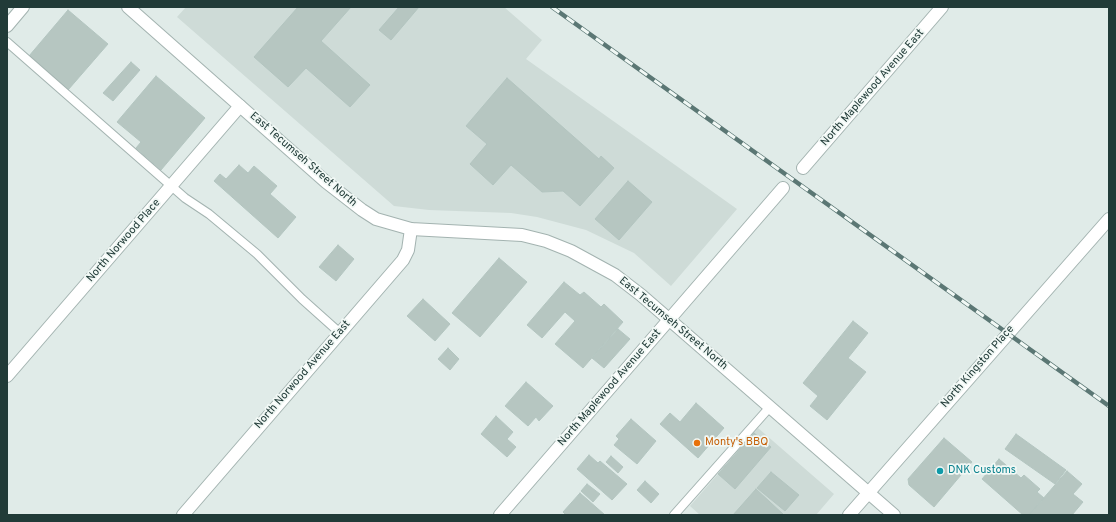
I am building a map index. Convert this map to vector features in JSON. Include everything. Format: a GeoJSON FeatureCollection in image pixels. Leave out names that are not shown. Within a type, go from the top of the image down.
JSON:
{"type":"FeatureCollection","features":[{"type":"Feature","properties":{"kind":"street"},"geometry":{"type":"LineString","coordinates":[[7,26],[23,7]]}},
{"type":"Feature","properties":{"kind":"street","name":"East Tecumseh Street North"},"geometry":{"type":"LineString","coordinates":[[128,7],[326,182],[362,210],[392,225],[411,229],[501,232],[546,241],[593,262],[615,275],[894,515]]}},
{"type":"Feature","properties":{"kind":"street","name":"North Maplewood Avenue East"},"geometry":{"type":"LineString","coordinates":[[803,168],[942,7]]}},
{"type":"Feature","properties":{"kind":"street","name":"North Norwood Place"},"geometry":{"type":"LineString","coordinates":[[7,376],[240,106]]}},
{"type":"Feature","properties":{"kind":"street","name":"North Maplewood Avenue East"},"geometry":{"type":"LineString","coordinates":[[500,515],[783,188]]}},
{"type":"Feature","properties":{"kind":"street","name":"North Kingston Place"},"geometry":{"type":"LineString","coordinates":[[849,515],[1109,220]]}},
{"type":"Feature","properties":{"kind":"street","name":"North Norwood Avenue East"},"geometry":{"type":"LineString","coordinates":[[183,515],[403,260],[408,250],[411,229]]}},
{"type":"Feature","properties":{"kind":"lane"},"geometry":{"type":"LineString","coordinates":[[7,42],[172,186],[257,254],[302,299],[340,333]]}},
{"type":"Feature","properties":{"kind":"lane"},"geometry":{"type":"LineString","coordinates":[[674,515],[769,408]]}},
{"type":"Feature","properties":{"kind":"shaded area"},"geometry":{"type":"Polygon","coordinates":[[[186,7],[504,7],[542,40],[526,59],[737,209],[671,286],[634,253],[586,230],[537,217],[511,213],[429,210],[394,206],[177,17],[186,7]]]}},
{"type":"Feature","properties":{"kind":"shaded area"},"geometry":{"type":"Polygon","coordinates":[[[758,428],[834,494],[816,515],[700,515],[690,506],[758,428]]]}},
{"type":"Feature","properties":{"kind":"building"},"geometry":{"type":"Polygon","coordinates":[[[298,7],[351,7],[321,41],[370,85],[350,107],[306,68],[288,87],[254,57],[298,7]]]}},
{"type":"Feature","properties":{"kind":"building"},"geometry":{"type":"Polygon","coordinates":[[[399,7],[419,7],[391,40],[379,30],[399,7]]]}},
{"type":"Feature","properties":{"kind":"building"},"geometry":{"type":"Polygon","coordinates":[[[68,10],[108,44],[68,90],[29,56],[68,10]]]}},
{"type":"Feature","properties":{"kind":"building"},"geometry":{"type":"Polygon","coordinates":[[[131,62],[140,70],[113,101],[103,93],[131,62]]]}},
{"type":"Feature","properties":{"kind":"building"},"geometry":{"type":"Polygon","coordinates":[[[156,76],[205,118],[161,170],[136,148],[141,142],[117,122],[156,76]]]}},
{"type":"Feature","properties":{"kind":"building"},"geometry":{"type":"Polygon","coordinates":[[[507,78],[599,159],[601,156],[614,168],[580,206],[563,191],[542,192],[511,165],[493,185],[470,164],[487,144],[466,126],[507,78]]]}},
{"type":"Feature","properties":{"kind":"building"},"geometry":{"type":"Polygon","coordinates":[[[239,165],[248,173],[254,166],[277,186],[270,194],[296,217],[278,238],[214,181],[220,174],[226,179],[239,165]]]}},
{"type":"Feature","properties":{"kind":"building"},"geometry":{"type":"Polygon","coordinates":[[[628,181],[652,202],[619,240],[595,219],[628,181]]]}},
{"type":"Feature","properties":{"kind":"building"},"geometry":{"type":"Polygon","coordinates":[[[338,245],[354,259],[336,281],[319,267],[338,245]]]}},
{"type":"Feature","properties":{"kind":"building"},"geometry":{"type":"Polygon","coordinates":[[[499,258],[527,282],[480,337],[452,313],[499,258]]]}},
{"type":"Feature","properties":{"kind":"building"},"geometry":{"type":"Polygon","coordinates":[[[564,282],[580,295],[584,292],[601,307],[604,304],[623,322],[583,368],[555,344],[575,321],[565,312],[542,338],[527,325],[564,282]]]}},
{"type":"Feature","properties":{"kind":"building"},"geometry":{"type":"Polygon","coordinates":[[[423,299],[450,324],[435,341],[407,316],[423,299]]]}},
{"type":"Feature","properties":{"kind":"building"},"geometry":{"type":"Polygon","coordinates":[[[853,321],[868,333],[848,358],[866,372],[827,420],[810,406],[818,396],[803,383],[853,321]]]}},
{"type":"Feature","properties":{"kind":"building"},"geometry":{"type":"Polygon","coordinates":[[[618,329],[630,339],[604,368],[592,358],[618,329]]]}},
{"type":"Feature","properties":{"kind":"building"},"geometry":{"type":"Polygon","coordinates":[[[448,348],[459,359],[450,370],[438,359],[448,348]]]}},
{"type":"Feature","properties":{"kind":"building"},"geometry":{"type":"Polygon","coordinates":[[[526,382],[553,406],[539,421],[536,417],[528,426],[505,406],[526,382]]]}},
{"type":"Feature","properties":{"kind":"building","name":"Monty's BBQ"},"geometry":{"type":"Polygon","coordinates":[[[696,403],[724,428],[698,458],[660,424],[670,413],[680,422],[696,403]]]}},
{"type":"Feature","properties":{"kind":"building"},"geometry":{"type":"Polygon","coordinates":[[[496,416],[513,432],[507,439],[516,447],[507,457],[481,434],[496,416]]]}},
{"type":"Feature","properties":{"kind":"building"},"geometry":{"type":"Polygon","coordinates":[[[631,419],[656,441],[637,464],[614,445],[619,439],[616,436],[631,419]]]}},
{"type":"Feature","properties":{"kind":"building"},"geometry":{"type":"Polygon","coordinates":[[[754,433],[771,447],[735,489],[718,474],[754,433]]]}},
{"type":"Feature","properties":{"kind":"building"},"geometry":{"type":"Polygon","coordinates":[[[1016,434],[1066,470],[1055,484],[1005,449],[1016,434]]]}},
{"type":"Feature","properties":{"kind":"building","name":"DNK Customs"},"geometry":{"type":"Polygon","coordinates":[[[944,438],[972,462],[934,507],[909,485],[908,479],[944,438]]]}},
{"type":"Feature","properties":{"kind":"building"},"geometry":{"type":"Polygon","coordinates":[[[589,455],[598,463],[600,461],[627,484],[612,500],[577,469],[589,455]]]}},
{"type":"Feature","properties":{"kind":"building"},"geometry":{"type":"Polygon","coordinates":[[[611,456],[623,467],[618,473],[606,462],[611,456]]]}},
{"type":"Feature","properties":{"kind":"building"},"geometry":{"type":"Polygon","coordinates":[[[999,459],[1021,478],[1024,475],[1040,489],[1037,492],[1044,498],[1029,515],[1023,515],[982,479],[999,459]]]}},
{"type":"Feature","properties":{"kind":"building"},"geometry":{"type":"Polygon","coordinates":[[[1067,471],[1082,484],[1073,494],[1083,502],[1072,515],[1029,515],[1067,471]]]}},
{"type":"Feature","properties":{"kind":"building"},"geometry":{"type":"Polygon","coordinates":[[[771,472],[799,495],[785,511],[757,488],[771,472]]]}},
{"type":"Feature","properties":{"kind":"building"},"geometry":{"type":"Polygon","coordinates":[[[645,481],[659,494],[651,503],[637,490],[645,481]]]}},
{"type":"Feature","properties":{"kind":"building"},"geometry":{"type":"Polygon","coordinates":[[[587,484],[600,494],[593,502],[581,491],[587,484]]]}},
{"type":"Feature","properties":{"kind":"building"},"geometry":{"type":"Polygon","coordinates":[[[756,489],[784,515],[733,515],[756,489]]]}},
{"type":"Feature","properties":{"kind":"building"},"geometry":{"type":"Polygon","coordinates":[[[580,493],[605,515],[566,515],[563,512],[580,493]]]}},
{"type":"Feature","properties":{"kind":"railway"},"geometry":{"type":"LineString","coordinates":[[552,7],[1109,406]]}},
{"type":"Feature","properties":{"kind":"place","name":"Monty's BBQ"},"geometry":{"type":"Point","coordinates":[697,443]}},
{"type":"Feature","properties":{"kind":"place","name":"DNK Customs"},"geometry":{"type":"Point","coordinates":[940,471]}}]}
